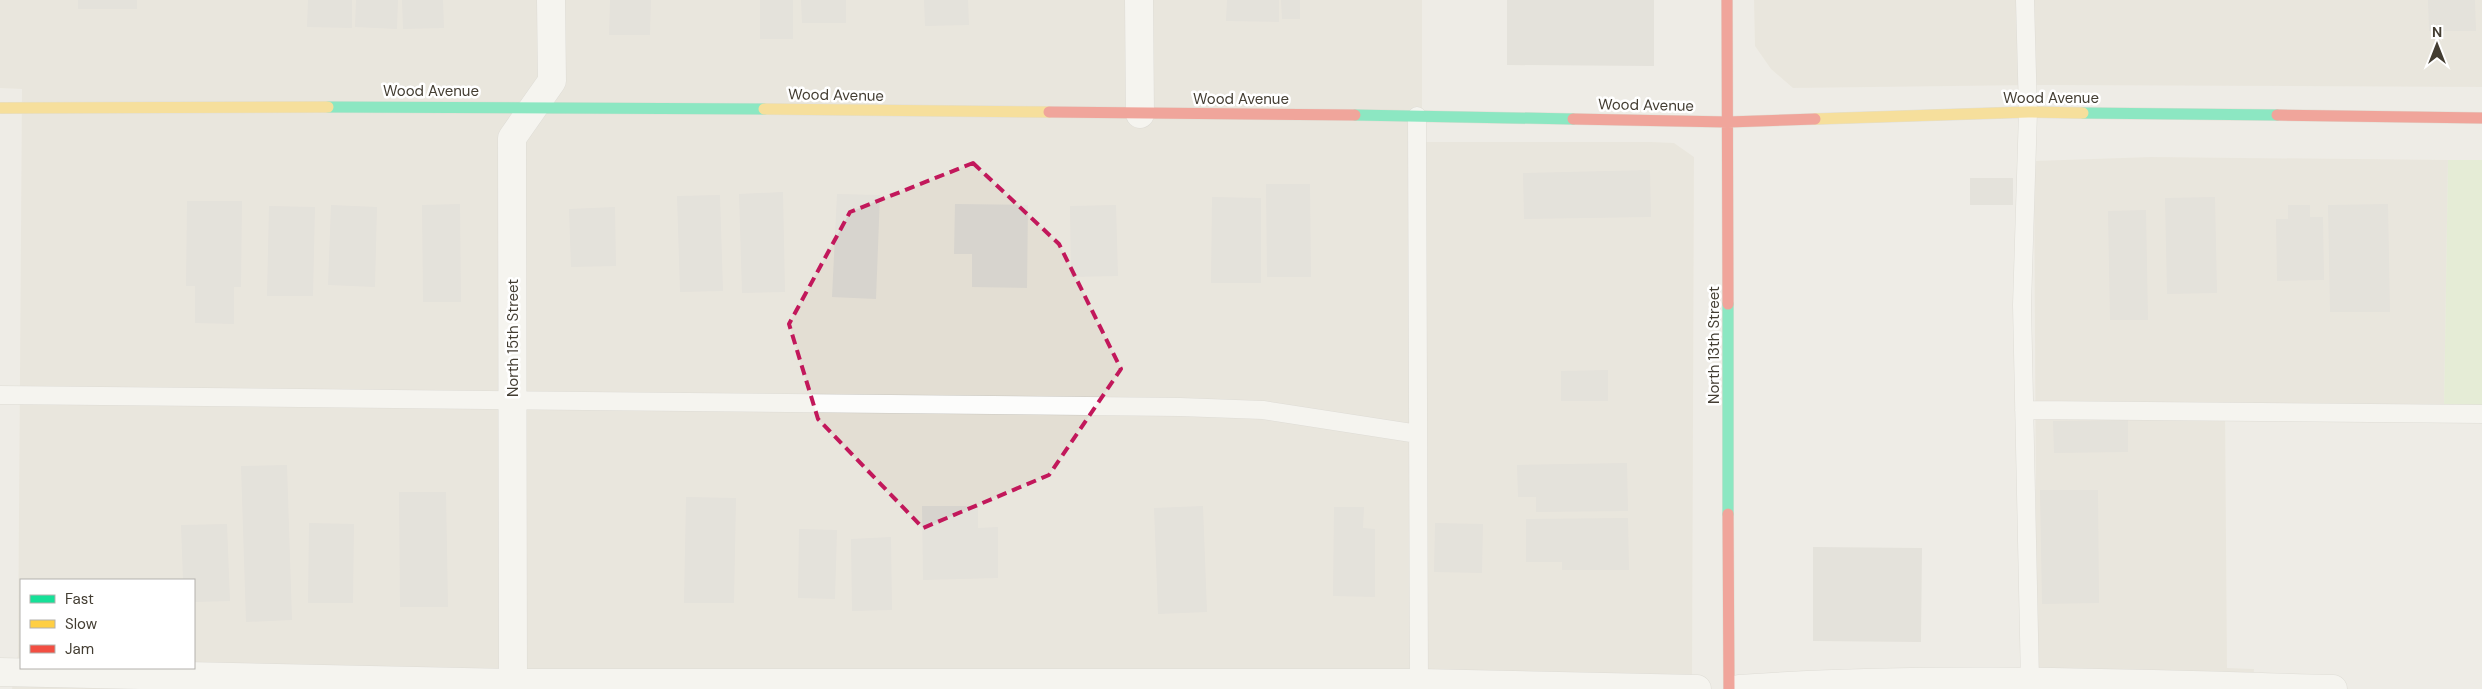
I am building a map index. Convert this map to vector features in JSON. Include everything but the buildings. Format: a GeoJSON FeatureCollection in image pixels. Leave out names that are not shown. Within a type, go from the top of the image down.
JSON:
{"type":"FeatureCollection","features":[{"type":"Feature","properties":{"kind":"street","name":"North 15th Street"},"geometry":{"type":"LineString","coordinates":[[513,686],[512,138],[552,81],[551,0]]}},
{"type":"Feature","properties":{"kind":"street"},"geometry":{"type":"LineString","coordinates":[[1139,0],[1140,114]]}},
{"type":"Feature","properties":{"kind":"street","name":"North 13th Street"},"geometry":{"type":"LineString","coordinates":[[1727,0],[1730,689]]}},
{"type":"Feature","properties":{"kind":"street","name":"Wood Avenue"},"geometry":{"type":"LineString","coordinates":[[0,108],[534,106],[1417,116],[1728,122],[2028,112],[2482,118]]}},
{"type":"Feature","properties":{"kind":"street"},"geometry":{"type":"LineString","coordinates":[[0,672],[513,686],[1419,686],[1697,689]]}},
{"type":"Feature","properties":{"kind":"street"},"geometry":{"type":"LineString","coordinates":[[1740,689],[1806,684],[2030,682],[2333,689]]}},
{"type":"Feature","properties":{"kind":"lane"},"geometry":{"type":"LineString","coordinates":[[2025,0],[2028,112],[2022,305],[2030,682]]}},
{"type":"Feature","properties":{"kind":"lane"},"geometry":{"type":"LineString","coordinates":[[1417,116],[1419,686]]}},
{"type":"Feature","properties":{"kind":"lane"},"geometry":{"type":"LineString","coordinates":[[0,396],[1254,410],[1418,434]]}},
{"type":"Feature","properties":{"kind":"lane"},"geometry":{"type":"LineString","coordinates":[[2024,410],[2482,414]]}},
{"type":"Feature","properties":{"kind":"highlighted area"},"geometry":{"type":"Polygon","coordinates":[[[973,163],[1059,244],[1121,369],[1049,475],[923,528],[818,419],[789,324],[850,212],[973,163]]]}},
{"type":"Feature","properties":{"kind":"shaded area"},"geometry":{"type":"Polygon","coordinates":[[[0,0],[1422,0],[1422,142],[1674,143],[1694,157],[1692,689],[12,689],[18,655],[22,89],[0,88],[0,0]]]}},
{"type":"Feature","properties":{"kind":"shaded area"},"geometry":{"type":"Polygon","coordinates":[[[1754,0],[2482,0],[2482,87],[2043,85],[1793,88],[1771,69],[1755,46],[1754,0]]]}},
{"type":"Feature","properties":{"kind":"shaded area"},"geometry":{"type":"Polygon","coordinates":[[[2151,157],[2448,160],[2444,409],[2225,406],[2227,668],[2254,669],[2253,689],[2037,689],[2034,161],[2151,157]]]}},
{"type":"Feature","properties":{"kind":"green space"},"geometry":{"type":"Polygon","coordinates":[[[2448,160],[2482,160],[2482,408],[2444,409],[2448,160]]]}},
{"type":"Feature","properties":{"kind":"traffic: fast"},"geometry":{"type":"LineString","coordinates":[[328,107],[764,109]]}},
{"type":"Feature","properties":{"kind":"traffic: fast"},"geometry":{"type":"LineString","coordinates":[[2083,113],[2277,115]]}},
{"type":"Feature","properties":{"kind":"traffic: fast"},"geometry":{"type":"LineString","coordinates":[[1355,115],[1573,119]]}},
{"type":"Feature","properties":{"kind":"traffic: fast"},"geometry":{"type":"LineString","coordinates":[[1728,304],[1728,514]]}},
{"type":"Feature","properties":{"kind":"traffic: slow"},"geometry":{"type":"LineString","coordinates":[[0,108],[328,107]]}},
{"type":"Feature","properties":{"kind":"traffic: slow"},"geometry":{"type":"LineString","coordinates":[[764,109],[1049,112]]}},
{"type":"Feature","properties":{"kind":"traffic: slow"},"geometry":{"type":"LineString","coordinates":[[1815,119],[2028,112],[2083,113]]}},
{"type":"Feature","properties":{"kind":"traffic: jam"},"geometry":{"type":"LineString","coordinates":[[1727,0],[1728,304]]}},
{"type":"Feature","properties":{"kind":"traffic: jam"},"geometry":{"type":"LineString","coordinates":[[1049,112],[1355,115]]}},
{"type":"Feature","properties":{"kind":"traffic: jam"},"geometry":{"type":"LineString","coordinates":[[2277,115],[2482,118]]}},
{"type":"Feature","properties":{"kind":"traffic: jam"},"geometry":{"type":"LineString","coordinates":[[1573,119],[1728,122],[1815,119]]}},
{"type":"Feature","properties":{"kind":"traffic: jam"},"geometry":{"type":"LineString","coordinates":[[1728,514],[1729,689]]}}]}
